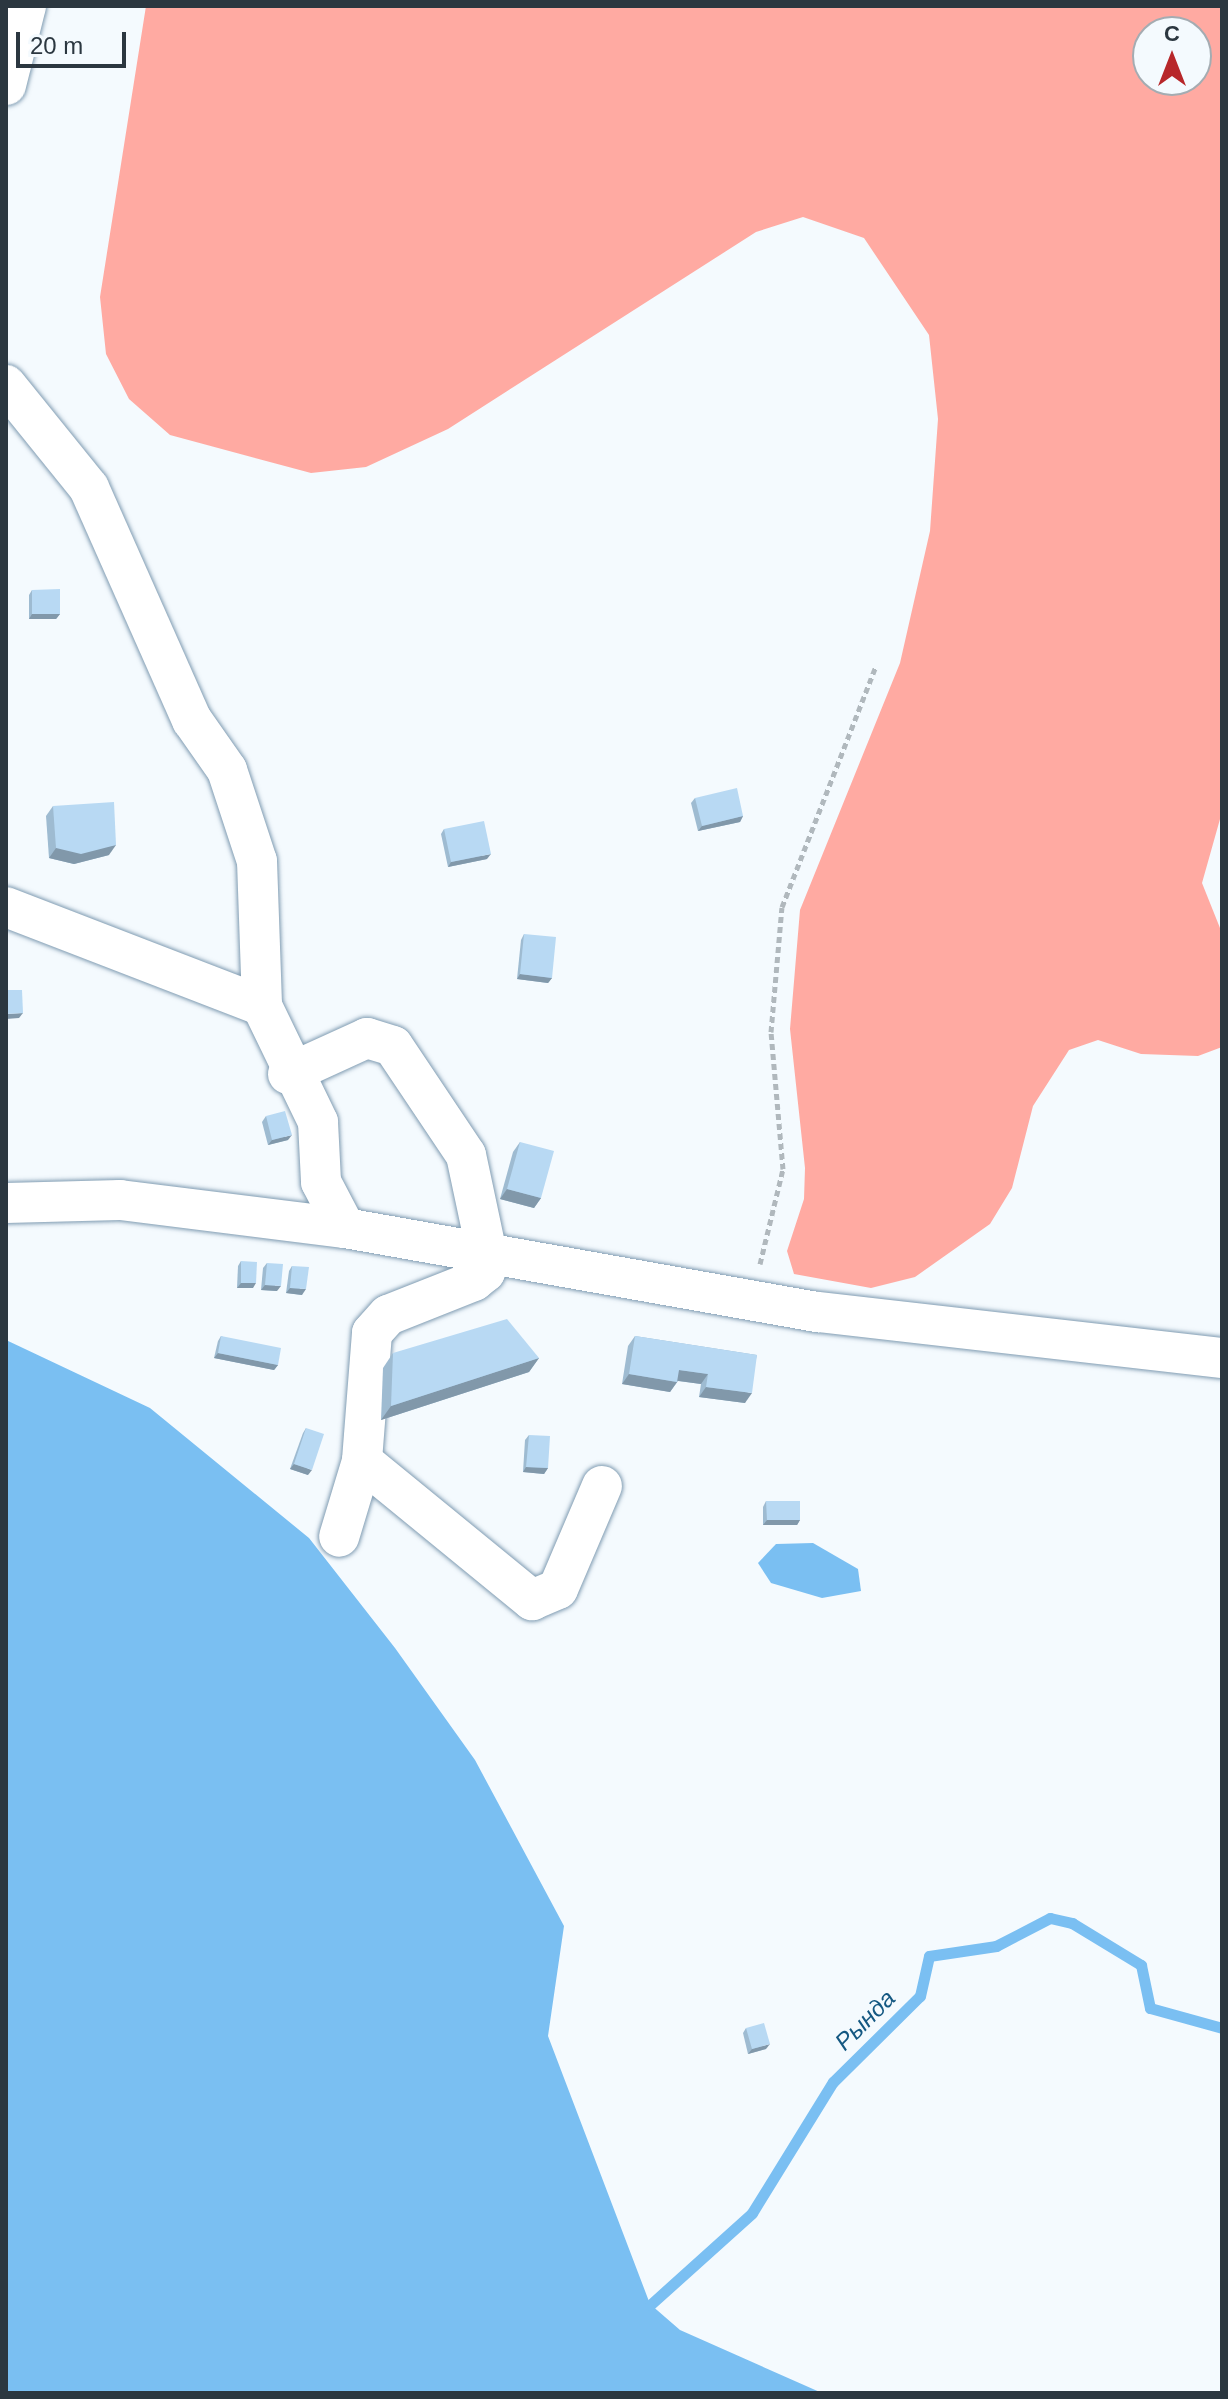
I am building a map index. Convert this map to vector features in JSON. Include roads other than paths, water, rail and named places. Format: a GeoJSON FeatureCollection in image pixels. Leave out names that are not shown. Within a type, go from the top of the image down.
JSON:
{"type":"FeatureCollection","features":[{"type":"Feature","properties":{"kind":"street"},"geometry":{"type":"LineString","coordinates":[[6,85],[26,6]]}},
{"type":"Feature","properties":{"kind":"street"},"geometry":{"type":"LineString","coordinates":[[6,385],[20,432],[114,530],[192,720],[227,770],[244,812],[259,890],[262,1006],[288,1074],[318,1122],[321,1182],[345,1228]]}},
{"type":"Feature","properties":{"kind":"street"},"geometry":{"type":"LineString","coordinates":[[6,907],[262,1006]]}},
{"type":"Feature","properties":{"kind":"street"},"geometry":{"type":"LineString","coordinates":[[288,1074],[367,1038],[393,1046],[466,1155],[487,1254],[485,1272],[474,1281],[388,1315],[372,1333],[362,1461],[339,1537]]}},
{"type":"Feature","properties":{"kind":"street"},"geometry":{"type":"LineString","coordinates":[[6,1203],[120,1200],[345,1228],[750,1299],[1222,1358]]}},
{"type":"Feature","properties":{"kind":"street"},"geometry":{"type":"LineString","coordinates":[[362,1461],[532,1600],[558,1589],[602,1486]]}},
{"type":"Feature","properties":{"kind":"water"},"geometry":{"type":"Polygon","coordinates":[[[6,1340],[150,1408],[309,1538],[395,1648],[475,1760],[564,1926],[548,2036],[650,2304],[680,2330],[822,2393],[6,2393],[6,1340]]]}},
{"type":"Feature","properties":{"kind":"water"},"geometry":{"type":"Polygon","coordinates":[[[813,1543],[858,1569],[861,1591],[822,1598],[771,1583],[758,1563],[776,1544],[813,1543]]]}},
{"type":"Feature","properties":{"kind":"waterway","name":"Рында"},"geometry":{"type":"LineString","coordinates":[[650,2305],[752,2213],[833,2082],[920,1996],[929,1956],[996,1946],[1050,1918],[1072,1923],[1141,1965],[1150,2008],[1222,2028]]}}]}
